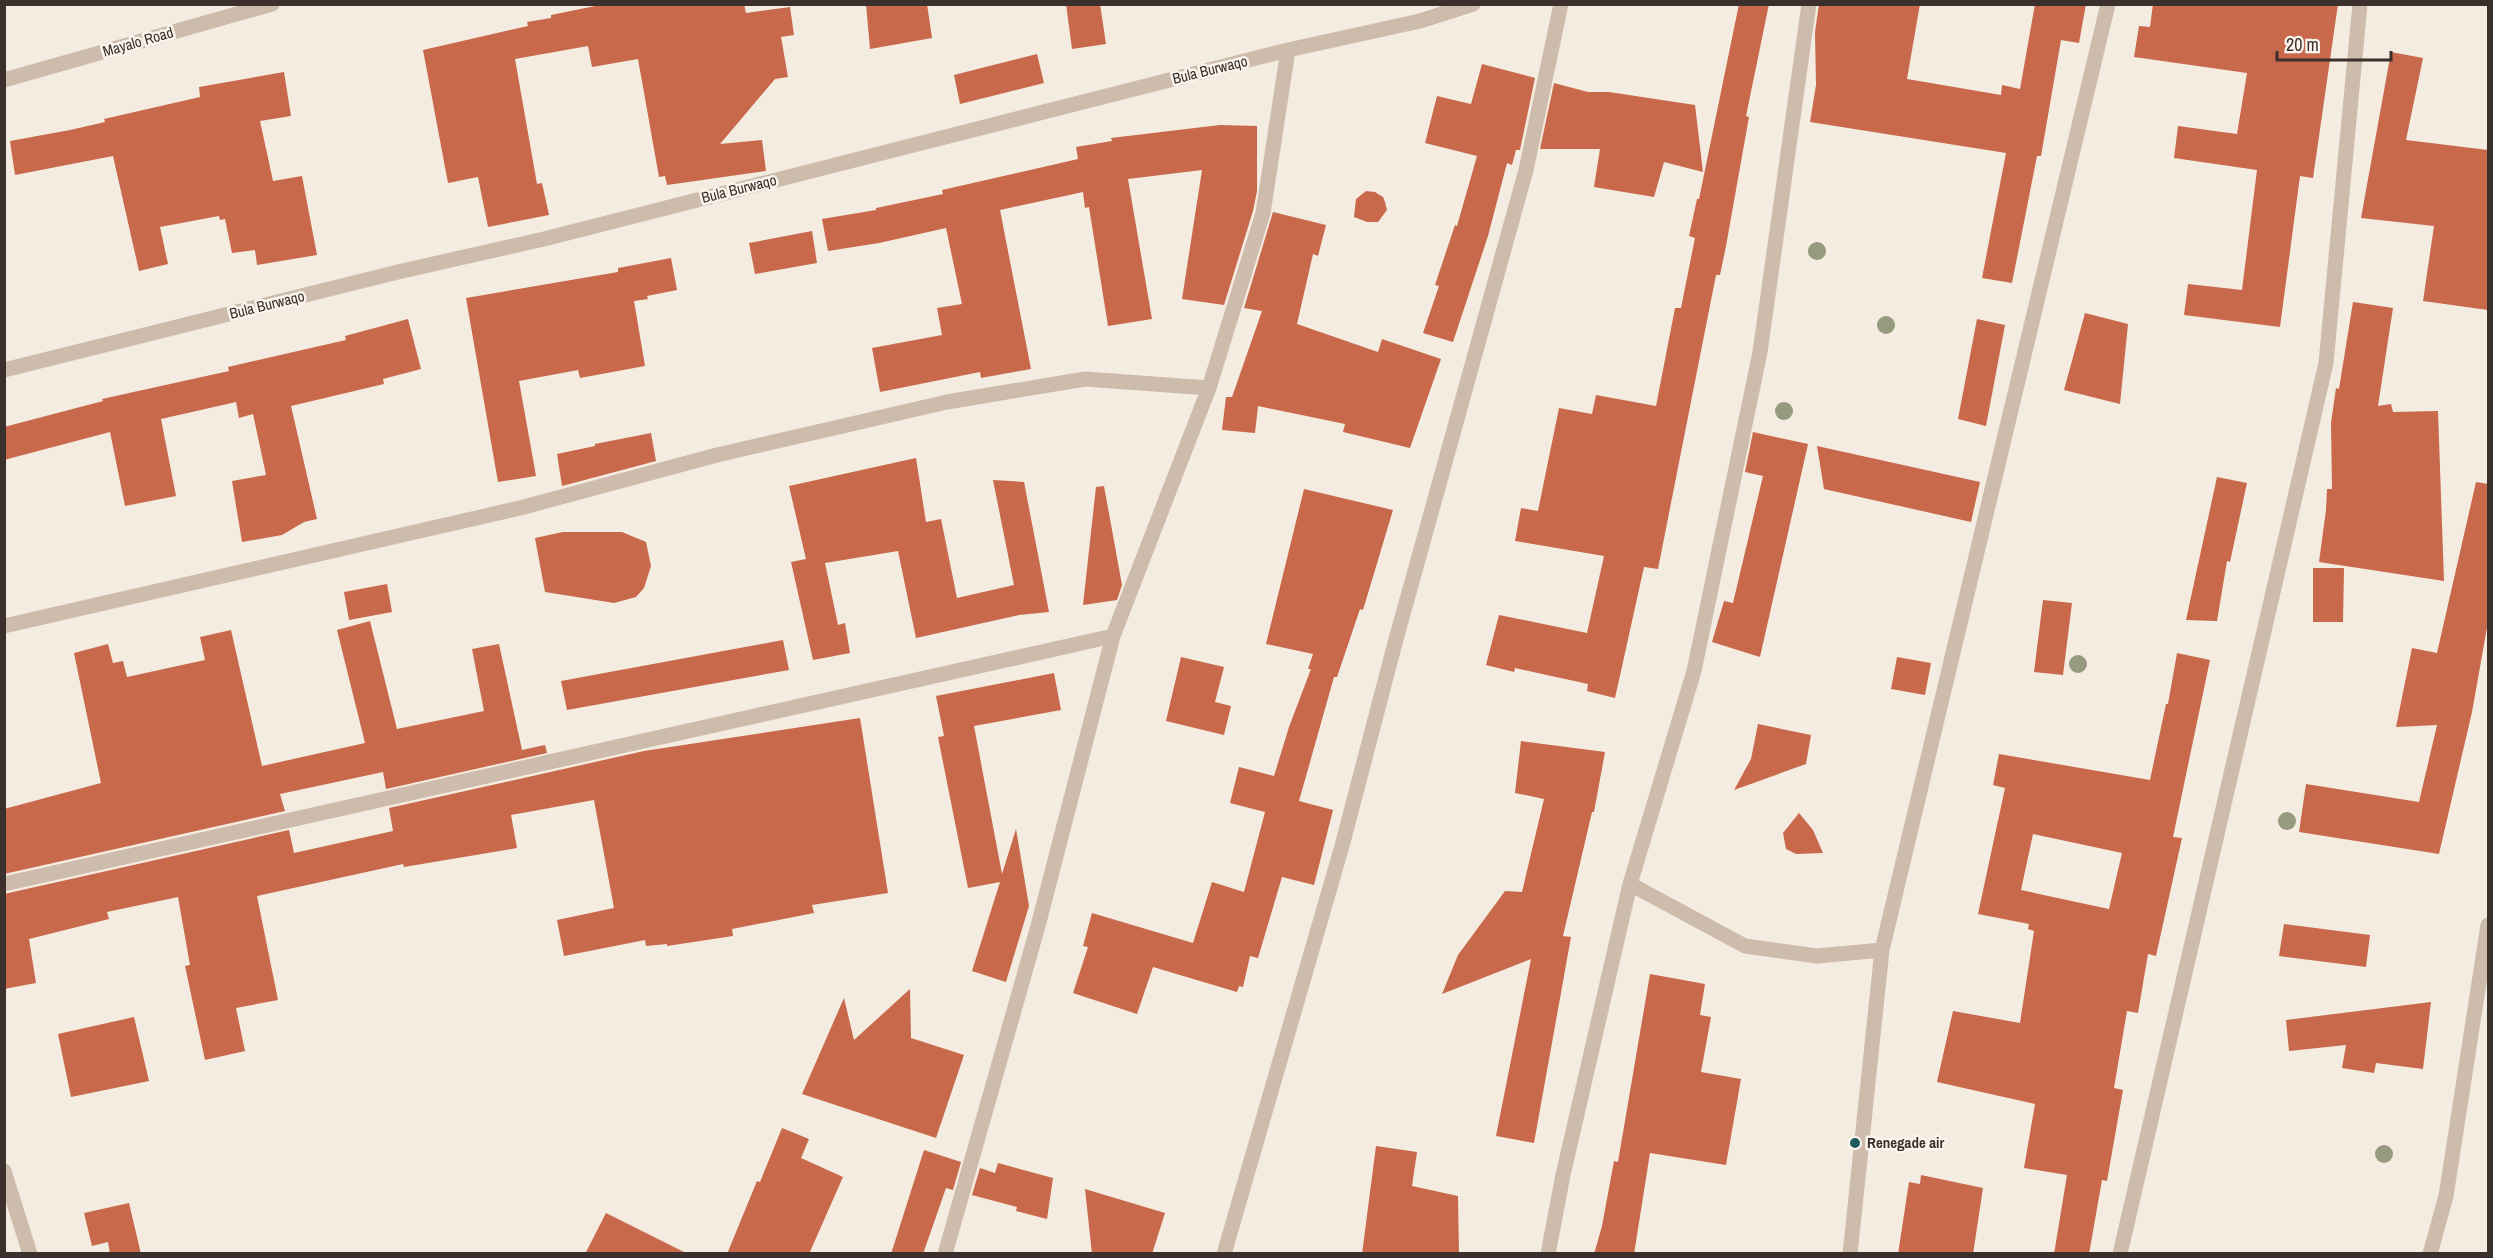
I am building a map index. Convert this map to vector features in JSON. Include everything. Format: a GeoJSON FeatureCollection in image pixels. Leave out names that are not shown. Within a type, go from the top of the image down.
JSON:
{"type":"FeatureCollection","features":[{"type":"Feature","properties":{"kind":"street","name":"Mayalo Road"},"geometry":{"type":"LineString","coordinates":[[4,80],[272,4]]}},
{"type":"Feature","properties":{"kind":"street","name":"Bula Burwaqo"},"geometry":{"type":"LineString","coordinates":[[4,370],[544,239],[1288,50],[1420,21],[1473,4]]}},
{"type":"Feature","properties":{"kind":"street"},"geometry":{"type":"LineString","coordinates":[[1224,1254],[1342,846],[1395,643],[1526,170],[1561,4]]}},
{"type":"Feature","properties":{"kind":"street"},"geometry":{"type":"LineString","coordinates":[[1548,1254],[1563,1175],[1630,884],[1694,671],[1760,352],[1809,4]]}},
{"type":"Feature","properties":{"kind":"street"},"geometry":{"type":"LineString","coordinates":[[1850,1254],[1882,950],[2108,4]]}},
{"type":"Feature","properties":{"kind":"street"},"geometry":{"type":"LineString","coordinates":[[2120,1254],[2326,363],[2360,4]]}},
{"type":"Feature","properties":{"kind":"street"},"geometry":{"type":"LineString","coordinates":[[945,1254],[1038,926],[1113,636],[1209,388],[1263,213],[1288,50]]}},
{"type":"Feature","properties":{"kind":"street"},"geometry":{"type":"LineString","coordinates":[[4,626],[520,508],[717,455],[947,402],[1085,379],[1209,388]]}},
{"type":"Feature","properties":{"kind":"street"},"geometry":{"type":"LineString","coordinates":[[4,884],[1113,636]]}},
{"type":"Feature","properties":{"kind":"street"},"geometry":{"type":"LineString","coordinates":[[1630,884],[1745,946],[1817,956],[1882,950]]}},
{"type":"Feature","properties":{"kind":"street"},"geometry":{"type":"LineString","coordinates":[[2430,1254],[2446,1196],[2488,925]]}},
{"type":"Feature","properties":{"kind":"street"},"geometry":{"type":"LineString","coordinates":[[4,1171],[30,1254]]}},
{"type":"Feature","properties":{"kind":"building"},"geometry":{"type":"Polygon","coordinates":[[[605,4],[744,4],[746,13],[790,7],[794,35],[781,37],[788,77],[775,79],[720,144],[762,140],[766,171],[667,185],[665,176],[659,177],[638,59],[592,67],[588,46],[515,59],[537,184],[542,183],[549,215],[488,227],[478,177],[448,183],[423,50],[528,26],[527,22],[551,18],[551,15],[605,4]]]}},
{"type":"Feature","properties":{"kind":"building"},"geometry":{"type":"Polygon","coordinates":[[[866,4],[927,4],[932,38],[870,49],[866,4]]]}},
{"type":"Feature","properties":{"kind":"building"},"geometry":{"type":"Polygon","coordinates":[[[1066,4],[1100,4],[1106,44],[1072,49],[1066,4]]]}},
{"type":"Feature","properties":{"kind":"building"},"geometry":{"type":"Polygon","coordinates":[[[1739,4],[1769,4],[1746,116],[1749,117],[1726,246],[1720,275],[1716,275],[1658,569],[1644,567],[1615,698],[1587,691],[1588,684],[1515,668],[1514,672],[1486,665],[1499,615],[1587,633],[1604,556],[1515,541],[1521,508],[1538,511],[1559,408],[1592,414],[1596,395],[1656,406],[1675,308],[1681,308],[1695,238],[1689,236],[1697,199],[1699,199],[1739,4]]]}},
{"type":"Feature","properties":{"kind":"building"},"geometry":{"type":"Polygon","coordinates":[[[1819,4],[1920,4],[1907,79],[2001,95],[2002,85],[2020,89],[2035,4],[2086,4],[2079,43],[2061,40],[2041,156],[2037,156],[2012,283],[1982,278],[2006,153],[1810,122],[1816,85],[1815,32],[1819,4]]]}},
{"type":"Feature","properties":{"kind":"building"},"geometry":{"type":"Polygon","coordinates":[[[2153,4],[2338,4],[2313,178],[2300,176],[2280,327],[2184,315],[2188,284],[2242,290],[2257,170],[2174,158],[2178,126],[2237,134],[2247,73],[2134,57],[2139,26],[2150,27],[2153,4]]]}},
{"type":"Feature","properties":{"kind":"building"},"geometry":{"type":"Polygon","coordinates":[[[2391,52],[2423,58],[2406,140],[2488,150],[2488,310],[2423,301],[2434,226],[2361,218],[2391,52]]]}},
{"type":"Feature","properties":{"kind":"building"},"geometry":{"type":"Polygon","coordinates":[[[1037,54],[1044,83],[960,104],[954,75],[1037,54]]]}},
{"type":"Feature","properties":{"kind":"building"},"geometry":{"type":"Polygon","coordinates":[[[1482,64],[1535,78],[1520,150],[1516,150],[1512,165],[1507,163],[1488,236],[1453,342],[1423,333],[1439,286],[1435,285],[1455,225],[1457,226],[1477,156],[1425,143],[1437,96],[1471,104],[1482,64]]]}},
{"type":"Feature","properties":{"kind":"building"},"geometry":{"type":"Polygon","coordinates":[[[284,72],[291,116],[260,121],[273,181],[302,176],[317,255],[257,265],[255,250],[232,253],[225,219],[220,220],[219,216],[160,227],[168,264],[139,271],[113,156],[15,175],[10,141],[105,122],[104,119],[200,97],[199,87],[284,72]]]}},
{"type":"Feature","properties":{"kind":"building"},"geometry":{"type":"Polygon","coordinates":[[[1554,83],[1588,92],[1609,92],[1695,105],[1703,172],[1664,162],[1654,197],[1594,187],[1600,149],[1540,149],[1554,83]]]}},
{"type":"Feature","properties":{"kind":"building"},"geometry":{"type":"Polygon","coordinates":[[[1220,125],[1257,126],[1257,191],[1224,305],[1182,299],[1202,170],[1128,179],[1152,319],[1108,326],[1089,207],[1085,208],[1083,192],[1000,210],[1031,369],[981,378],[980,372],[880,392],[872,348],[942,335],[937,308],[962,304],[946,228],[879,243],[828,251],[822,219],[876,210],[876,208],[943,194],[942,190],[1078,159],[1076,147],[1112,141],[1111,138],[1220,125]]]}},
{"type":"Feature","properties":{"kind":"building"},"geometry":{"type":"Polygon","coordinates":[[[1366,191],[1375,192],[1383,197],[1385,202],[1387,210],[1378,222],[1367,222],[1354,217],[1356,199],[1366,191]]]}},
{"type":"Feature","properties":{"kind":"building"},"geometry":{"type":"Polygon","coordinates":[[[1273,212],[1326,225],[1318,256],[1313,254],[1297,324],[1378,352],[1382,339],[1441,359],[1410,448],[1343,432],[1345,424],[1258,406],[1255,433],[1222,430],[1226,397],[1232,397],[1262,311],[1244,308],[1273,212]]]}},
{"type":"Feature","properties":{"kind":"building"},"geometry":{"type":"Polygon","coordinates":[[[812,231],[817,263],[755,274],[749,243],[812,231]]]}},
{"type":"Feature","properties":{"kind":"building"},"geometry":{"type":"Polygon","coordinates":[[[671,258],[677,290],[634,301],[645,366],[580,378],[578,370],[519,381],[536,476],[498,482],[466,298],[618,272],[618,268],[671,258]]]}},
{"type":"Feature","properties":{"kind":"building"},"geometry":{"type":"Polygon","coordinates":[[[2353,302],[2393,308],[2378,406],[2391,404],[2393,412],[2438,411],[2444,581],[2319,562],[2327,489],[2332,489],[2331,423],[2353,302]]]}},
{"type":"Feature","properties":{"kind":"building"},"geometry":{"type":"Polygon","coordinates":[[[2085,313],[2128,324],[2120,404],[2064,390],[2085,313]]]}},
{"type":"Feature","properties":{"kind":"building"},"geometry":{"type":"Polygon","coordinates":[[[408,319],[421,369],[383,379],[384,384],[291,406],[317,519],[304,522],[282,535],[242,542],[232,481],[266,475],[253,414],[239,418],[236,402],[161,419],[176,496],[125,506],[110,432],[4,460],[4,427],[103,401],[102,399],[229,371],[228,367],[346,340],[345,336],[408,319]]]}},
{"type":"Feature","properties":{"kind":"building"},"geometry":{"type":"Polygon","coordinates":[[[1977,319],[2005,325],[1986,426],[1958,419],[1977,319]]]}},
{"type":"Feature","properties":{"kind":"building"},"geometry":{"type":"Polygon","coordinates":[[[1753,432],[1808,444],[1760,657],[1712,642],[1724,601],[1733,603],[1763,476],[1745,472],[1753,432]]]}},
{"type":"Feature","properties":{"kind":"building"},"geometry":{"type":"Polygon","coordinates":[[[651,433],[656,461],[562,486],[557,454],[651,433]]]}},
{"type":"Feature","properties":{"kind":"building"},"geometry":{"type":"Polygon","coordinates":[[[1817,446],[1980,482],[1971,522],[1824,489],[1817,446]]]}},
{"type":"Feature","properties":{"kind":"building"},"geometry":{"type":"Polygon","coordinates":[[[916,458],[926,522],[941,519],[957,598],[1014,585],[993,480],[1024,482],[1049,612],[1019,615],[916,638],[898,551],[825,563],[838,625],[845,623],[850,653],[813,660],[791,562],[806,559],[789,486],[916,458]]]}},
{"type":"Feature","properties":{"kind":"building"},"geometry":{"type":"Polygon","coordinates":[[[2217,477],[2247,483],[2230,562],[2227,561],[2217,621],[2186,620],[2217,477]]]}},
{"type":"Feature","properties":{"kind":"building"},"geometry":{"type":"Polygon","coordinates":[[[2476,482],[2488,484],[2488,622],[2472,712],[2439,854],[2299,832],[2306,784],[2419,802],[2437,725],[2396,727],[2412,648],[2437,653],[2476,482]]]}},
{"type":"Feature","properties":{"kind":"building"},"geometry":{"type":"Polygon","coordinates":[[[1104,486],[1122,585],[1117,600],[1083,605],[1096,487],[1104,486]]]}},
{"type":"Feature","properties":{"kind":"building"},"geometry":{"type":"Polygon","coordinates":[[[1304,489],[1393,510],[1363,610],[1360,609],[1337,677],[1334,677],[1299,801],[1333,810],[1314,885],[1282,877],[1258,958],[1250,956],[1243,987],[1239,986],[1237,992],[1153,967],[1137,1014],[1073,993],[1088,947],[1083,946],[1092,913],[1193,943],[1212,882],[1244,892],[1265,812],[1230,803],[1239,767],[1274,776],[1289,727],[1311,669],[1308,669],[1313,654],[1266,644],[1304,489]]]}},
{"type":"Feature","properties":{"kind":"building"},"geometry":{"type":"Polygon","coordinates":[[[563,532],[622,532],[646,542],[651,566],[644,588],[636,597],[614,603],[545,592],[535,538],[563,532]]]}},
{"type":"Feature","properties":{"kind":"building"},"geometry":{"type":"Polygon","coordinates":[[[2313,568],[2344,568],[2343,622],[2313,622],[2313,568]]]}},
{"type":"Feature","properties":{"kind":"building"},"geometry":{"type":"Polygon","coordinates":[[[387,584],[392,612],[349,620],[344,592],[387,584]]]}},
{"type":"Feature","properties":{"kind":"building"},"geometry":{"type":"Polygon","coordinates":[[[2043,600],[2072,603],[2063,675],[2034,672],[2043,600]]]}},
{"type":"Feature","properties":{"kind":"building"},"geometry":{"type":"Polygon","coordinates":[[[370,621],[397,729],[484,711],[472,649],[499,644],[522,750],[545,745],[547,753],[386,789],[383,772],[280,794],[285,811],[4,874],[4,809],[101,783],[74,653],[108,644],[113,663],[123,661],[127,677],[205,660],[200,637],[231,630],[262,766],[365,743],[337,630],[370,621]]]}},
{"type":"Feature","properties":{"kind":"building"},"geometry":{"type":"Polygon","coordinates":[[[783,640],[789,670],[567,710],[561,681],[783,640]]]}},
{"type":"Feature","properties":{"kind":"building"},"geometry":{"type":"Polygon","coordinates":[[[2177,653],[2210,660],[2173,837],[2182,838],[2156,956],[2148,954],[2138,1013],[2127,1011],[2114,1088],[2123,1090],[2107,1181],[2102,1180],[2089,1254],[2054,1254],[2067,1175],[2024,1168],[2035,1104],[1937,1082],[1953,1011],[2020,1023],[2034,931],[2028,929],[2029,924],[1978,914],[2005,788],[1993,785],[1999,754],[2150,780],[2166,704],[2168,704],[2177,653]],[[2033,834],[2021,890],[2109,909],[2122,853],[2033,834]]]}},
{"type":"Feature","properties":{"kind":"building"},"geometry":{"type":"Polygon","coordinates":[[[1181,657],[1224,667],[1215,702],[1231,706],[1224,735],[1166,721],[1181,657]]]}},
{"type":"Feature","properties":{"kind":"building"},"geometry":{"type":"Polygon","coordinates":[[[1897,657],[1931,663],[1925,695],[1891,689],[1897,657]]]}},
{"type":"Feature","properties":{"kind":"building"},"geometry":{"type":"Polygon","coordinates":[[[1054,673],[1061,710],[974,726],[1002,874],[1016,829],[1029,906],[1006,982],[972,971],[1000,882],[968,888],[938,737],[944,736],[936,696],[1054,673]]]}},
{"type":"Feature","properties":{"kind":"building"},"geometry":{"type":"Polygon","coordinates":[[[860,718],[888,893],[812,905],[814,913],[732,929],[733,936],[667,946],[667,944],[646,946],[645,940],[564,956],[557,920],[614,908],[594,800],[511,815],[517,848],[404,867],[403,864],[257,896],[278,1000],[236,1008],[245,1051],[205,1060],[185,966],[190,965],[178,897],[107,912],[109,919],[29,939],[36,983],[4,989],[4,894],[289,830],[294,853],[393,831],[389,808],[644,751],[860,718]]]}},
{"type":"Feature","properties":{"kind":"building"},"geometry":{"type":"Polygon","coordinates":[[[1758,724],[1811,735],[1806,764],[1734,790],[1751,759],[1758,724]]]}},
{"type":"Feature","properties":{"kind":"building"},"geometry":{"type":"Polygon","coordinates":[[[1521,741],[1605,752],[1594,812],[1592,812],[1563,936],[1571,937],[1534,1143],[1496,1136],[1531,959],[1442,994],[1458,955],[1505,891],[1522,892],[1544,799],[1515,793],[1521,741]]]}},
{"type":"Feature","properties":{"kind":"building"},"geometry":{"type":"Polygon","coordinates":[[[1799,813],[1813,830],[1823,853],[1796,854],[1786,849],[1783,833],[1799,813]]]}},
{"type":"Feature","properties":{"kind":"building"},"geometry":{"type":"Polygon","coordinates":[[[2284,924],[2370,935],[2366,967],[2279,956],[2284,924]]]}},
{"type":"Feature","properties":{"kind":"building"},"geometry":{"type":"Polygon","coordinates":[[[1650,974],[1705,984],[1700,1015],[1711,1017],[1701,1072],[1741,1079],[1726,1165],[1650,1153],[1634,1254],[1594,1254],[1602,1226],[1614,1161],[1618,1162],[1650,974]]]}},
{"type":"Feature","properties":{"kind":"building"},"geometry":{"type":"Polygon","coordinates":[[[910,989],[911,1038],[964,1055],[936,1138],[802,1094],[844,998],[854,1040],[910,989]]]}},
{"type":"Feature","properties":{"kind":"building"},"geometry":{"type":"Polygon","coordinates":[[[2431,1002],[2423,1069],[2376,1063],[2374,1073],[2342,1068],[2346,1045],[2289,1051],[2286,1020],[2431,1002]]]}},
{"type":"Feature","properties":{"kind":"building"},"geometry":{"type":"Polygon","coordinates":[[[134,1017],[149,1081],[71,1097],[58,1034],[134,1017]]]}},
{"type":"Feature","properties":{"kind":"building"},"geometry":{"type":"Polygon","coordinates":[[[782,1128],[809,1139],[801,1158],[843,1177],[809,1254],[727,1254],[757,1181],[760,1182],[782,1128]]]}},
{"type":"Feature","properties":{"kind":"building"},"geometry":{"type":"Polygon","coordinates":[[[1376,1146],[1417,1152],[1412,1186],[1458,1196],[1459,1254],[1362,1254],[1376,1146]]]}},
{"type":"Feature","properties":{"kind":"building"},"geometry":{"type":"Polygon","coordinates":[[[924,1150],[961,1162],[953,1190],[946,1188],[923,1254],[891,1254],[924,1150]]]}},
{"type":"Feature","properties":{"kind":"building"},"geometry":{"type":"Polygon","coordinates":[[[998,1163],[1053,1178],[1047,1219],[1016,1211],[1017,1207],[972,1195],[980,1168],[995,1173],[998,1163]]]}},
{"type":"Feature","properties":{"kind":"building"},"geometry":{"type":"Polygon","coordinates":[[[1921,1175],[1983,1188],[1973,1254],[1898,1254],[1909,1182],[1920,1184],[1921,1175]]]}},
{"type":"Feature","properties":{"kind":"building"},"geometry":{"type":"Polygon","coordinates":[[[1085,1189],[1165,1213],[1152,1254],[1092,1254],[1085,1189]]]}},
{"type":"Feature","properties":{"kind":"building"},"geometry":{"type":"Polygon","coordinates":[[[129,1203],[141,1254],[110,1254],[108,1242],[92,1246],[84,1213],[129,1203]]]}},
{"type":"Feature","properties":{"kind":"building"},"geometry":{"type":"Polygon","coordinates":[[[606,1213],[688,1254],[585,1254],[606,1213]]]}},
{"type":"Feature","properties":{"kind":"place","name":"Renegade air"},"geometry":{"type":"Point","coordinates":[1855,1143]}}]}
